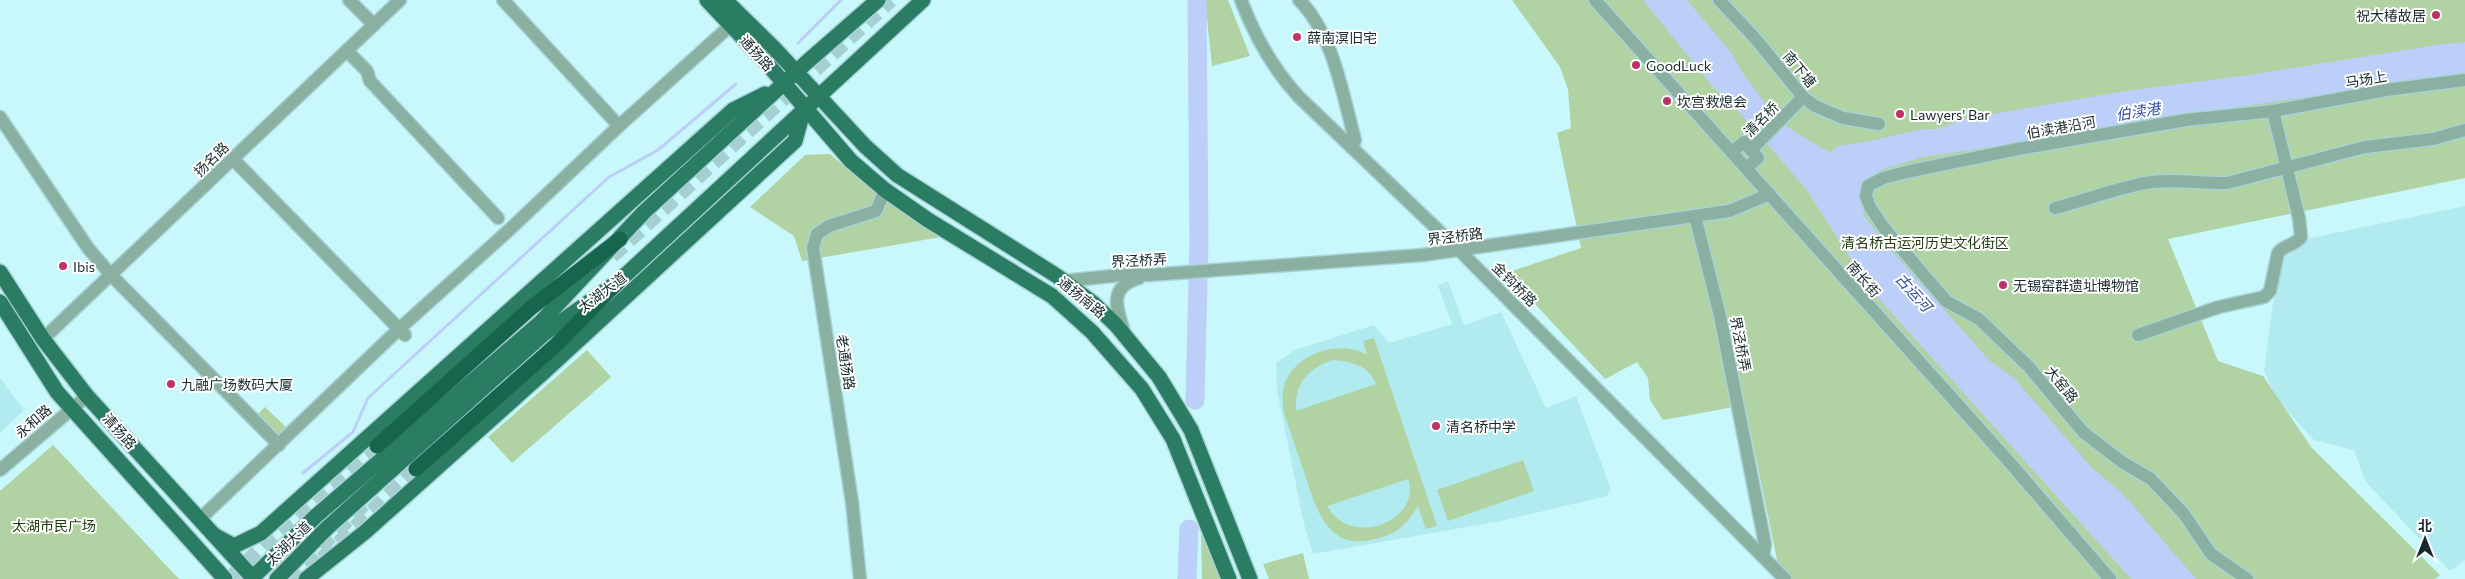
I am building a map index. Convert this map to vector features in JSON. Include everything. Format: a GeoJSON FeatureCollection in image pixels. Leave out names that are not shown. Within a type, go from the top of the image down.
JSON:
{"type":"FeatureCollection","features":[{"type":"Feature","properties":{"kind":"highway"},"geometry":{"type":"LineString","coordinates":[[377,446],[532,307],[620,239]]}},
{"type":"Feature","properties":{"kind":"highway"},"geometry":{"type":"LineString","coordinates":[[416,469],[557,344],[618,281]]}},
{"type":"Feature","properties":{"kind":"main road","name":"通扬路"},"geometry":{"type":"LineString","coordinates":[[707,0],[804,108]]}},
{"type":"Feature","properties":{"kind":"main road","name":"通扬路"},"geometry":{"type":"LineString","coordinates":[[725,0],[818,96]]}},
{"type":"Feature","properties":{"kind":"main road","name":"太湖大道"},"geometry":{"type":"LineString","coordinates":[[253,578],[316,516],[541,322],[644,212],[796,72],[878,0]]}},
{"type":"Feature","properties":{"kind":"main road","name":"太湖大道"},"geometry":{"type":"LineString","coordinates":[[277,579],[327,528],[545,333],[618,281],[922,0]]}},
{"type":"Feature","properties":{"kind":"main road"},"geometry":{"type":"LineString","coordinates":[[214,535],[234,546],[261,533],[733,110],[783,84]]}},
{"type":"Feature","properties":{"kind":"main road","name":"通扬南路"},"geometry":{"type":"LineString","coordinates":[[818,96],[865,146],[897,175],[1064,282],[1093,303],[1125,336],[1158,377],[1191,430],[1250,579]]}},
{"type":"Feature","properties":{"kind":"main road","name":"通扬南路"},"geometry":{"type":"LineString","coordinates":[[804,108],[851,160],[884,190],[928,220],[997,260],[1052,296],[1092,332],[1142,389],[1173,439],[1229,579]]}},
{"type":"Feature","properties":{"kind":"main road"},"geometry":{"type":"LineString","coordinates":[[306,579],[366,532],[544,372],[795,141],[804,108]]}},
{"type":"Feature","properties":{"kind":"main road"},"geometry":{"type":"LineString","coordinates":[[558,266],[644,212]]}},
{"type":"Feature","properties":{"kind":"main road","name":"清扬路"},"geometry":{"type":"LineString","coordinates":[[0,272],[43,339],[87,396],[253,578]]}},
{"type":"Feature","properties":{"kind":"main road","name":"清扬路"},"geometry":{"type":"LineString","coordinates":[[0,302],[57,392],[70,409],[225,579]]}},
{"type":"Feature","properties":{"kind":"street"},"geometry":{"type":"LineString","coordinates":[[349,0],[374,25]]}},
{"type":"Feature","properties":{"kind":"street","name":"扬名路"},"geometry":{"type":"LineString","coordinates":[[43,339],[400,0]]}},
{"type":"Feature","properties":{"kind":"street"},"geometry":{"type":"LineString","coordinates":[[503,0],[619,126]]}},
{"type":"Feature","properties":{"kind":"street","name":"金钩桥路"},"geometry":{"type":"LineString","coordinates":[[1241,0],[1252,30],[1282,78],[1460,251],[1785,579]]}},
{"type":"Feature","properties":{"kind":"street"},"geometry":{"type":"LineString","coordinates":[[1300,0],[1311,11],[1322,31],[1355,140],[1352,148]]}},
{"type":"Feature","properties":{"kind":"street","name":"南长街"},"geometry":{"type":"LineString","coordinates":[[1596,0],[1770,194],[1862,301],[2004,456],[2110,579]]}},
{"type":"Feature","properties":{"kind":"street","name":"南下塘"},"geometry":{"type":"LineString","coordinates":[[1719,0],[1754,37],[1803,97],[1828,113],[1843,118],[1879,124]]}},
{"type":"Feature","properties":{"kind":"street"},"geometry":{"type":"LineString","coordinates":[[200,519],[402,332],[619,126],[731,25]]}},
{"type":"Feature","properties":{"kind":"street"},"geometry":{"type":"LineString","coordinates":[[347,51],[367,71],[370,81],[498,218]]}},
{"type":"Feature","properties":{"kind":"street","name":"马场上"},"geometry":{"type":"LineString","coordinates":[[2273,111],[2386,90],[2465,80]]}},
{"type":"Feature","properties":{"kind":"street","name":"清名桥"},"geometry":{"type":"LineString","coordinates":[[1751,150],[1803,97]]}},
{"type":"Feature","properties":{"kind":"street"},"geometry":{"type":"LineString","coordinates":[[2138,335],[2219,307],[2264,297],[2270,291],[2280,249],[2297,243],[2301,237],[2299,218],[2273,111]]}},
{"type":"Feature","properties":{"kind":"street","name":"伯渎港沿河"},"geometry":{"type":"LineString","coordinates":[[1866,196],[1868,186],[1874,182],[1906,172],[2186,120],[2273,111]]}},
{"type":"Feature","properties":{"kind":"street"},"geometry":{"type":"LineString","coordinates":[[0,116],[88,248],[111,276],[279,445]]}},
{"type":"Feature","properties":{"kind":"street"},"geometry":{"type":"LineString","coordinates":[[2056,208],[2146,183],[2180,181],[2207,184],[2227,183],[2365,147],[2433,139],[2465,130]]}},
{"type":"Feature","properties":{"kind":"street"},"geometry":{"type":"LineString","coordinates":[[1732,152],[1751,150],[1746,168]]}},
{"type":"Feature","properties":{"kind":"street"},"geometry":{"type":"LineString","coordinates":[[233,159],[402,332]]}},
{"type":"Feature","properties":{"kind":"street","name":"老通扬路"},"geometry":{"type":"LineString","coordinates":[[860,579],[852,502],[813,248],[817,234],[829,226],[876,210],[884,190]]}},
{"type":"Feature","properties":{"kind":"street"},"geometry":{"type":"LineString","coordinates":[[1695,216],[1729,211],[1770,194]]}},
{"type":"Feature","properties":{"kind":"street","name":"大窑路"},"geometry":{"type":"LineString","coordinates":[[1866,196],[1870,207],[1884,228],[1946,301],[1979,319],[2029,367],[2083,432],[2122,462],[2151,479],[2184,514],[2211,554],[2247,579]]}},
{"type":"Feature","properties":{"kind":"street","name":"界泾桥弄"},"geometry":{"type":"LineString","coordinates":[[1695,216],[1720,316],[1765,544],[1763,557]]}},
{"type":"Feature","properties":{"kind":"street","name":"界泾桥路"},"geometry":{"type":"LineString","coordinates":[[1216,270],[1387,259],[1460,251],[1695,216]]}},
{"type":"Feature","properties":{"kind":"street","name":"界泾桥弄"},"geometry":{"type":"LineString","coordinates":[[1064,282],[1131,274],[1149,276],[1216,270]]}},
{"type":"Feature","properties":{"kind":"street"},"geometry":{"type":"LineString","coordinates":[[1125,336],[1116,302],[1120,289],[1128,282],[1149,276]]}},
{"type":"Feature","properties":{"kind":"street","name":"永和路"},"geometry":{"type":"LineString","coordinates":[[0,470],[87,396]]}},
{"type":"Feature","properties":{"kind":"shaded area"},"geometry":{"type":"Polygon","coordinates":[[[2465,206],[2465,560],[2450,571],[2365,481],[2354,450],[2314,440],[2277,400],[2264,371],[2280,252],[2311,238],[2465,206]]]}},
{"type":"Feature","properties":{"kind":"shaded area","name":"清名桥中学"},"geometry":{"type":"Polygon","coordinates":[[[1448,281],[1464,325],[1501,312],[1546,408],[1576,396],[1611,489],[1607,496],[1501,521],[1313,554],[1304,524],[1277,390],[1276,363],[1295,350],[1374,325],[1389,343],[1452,324],[1438,286],[1448,281]]]}},
{"type":"Feature","properties":{"kind":"shaded area"},"geometry":{"type":"Polygon","coordinates":[[[0,378],[24,410],[0,433],[0,378]]]}},
{"type":"Feature","properties":{"kind":"green space"},"geometry":{"type":"Polygon","coordinates":[[[1205,0],[1228,0],[1250,56],[1212,66],[1205,0]]]}},
{"type":"Feature","properties":{"kind":"green space","name":"清名桥古运河历史文化街区"},"geometry":{"type":"Polygon","coordinates":[[[1512,0],[2465,0],[2465,178],[2168,239],[2218,361],[2263,376],[2311,447],[2440,575],[2435,579],[1781,579],[1745,405],[1663,420],[1650,400],[1648,378],[1637,362],[1605,379],[1506,273],[1581,248],[1557,133],[1571,128],[1568,89],[1560,67],[1512,0]]]}},
{"type":"Feature","properties":{"kind":"green space"},"geometry":{"type":"Polygon","coordinates":[[[830,154],[867,185],[941,237],[802,261],[794,236],[750,207],[805,155],[830,154]]]}},
{"type":"Feature","properties":{"kind":"green space"},"geometry":{"type":"Polygon","coordinates":[[[1374,338],[1437,526],[1426,529],[1418,506],[1404,525],[1394,532],[1371,540],[1356,541],[1343,538],[1333,532],[1318,511],[1284,413],[1283,394],[1285,383],[1291,373],[1309,357],[1320,352],[1345,348],[1367,355],[1363,341],[1374,338]],[[1333,360],[1324,363],[1304,378],[1297,393],[1296,411],[1376,384],[1369,373],[1359,366],[1353,363],[1333,360]],[[1408,479],[1327,506],[1338,519],[1352,526],[1367,527],[1382,524],[1395,517],[1405,507],[1410,494],[1408,479]]]}},
{"type":"Feature","properties":{"kind":"green space"},"geometry":{"type":"Polygon","coordinates":[[[587,350],[611,377],[512,463],[488,437],[587,350]]]}},
{"type":"Feature","properties":{"kind":"green space"},"geometry":{"type":"Polygon","coordinates":[[[265,407],[289,430],[279,440],[255,417],[265,407]]]}},
{"type":"Feature","properties":{"kind":"green space","name":"太湖市民广场"},"geometry":{"type":"Polygon","coordinates":[[[53,445],[179,579],[0,579],[0,491],[53,445]]]}},
{"type":"Feature","properties":{"kind":"green space"},"geometry":{"type":"Polygon","coordinates":[[[1523,460],[1534,491],[1448,521],[1437,490],[1523,460]]]}},
{"type":"Feature","properties":{"kind":"green space"},"geometry":{"type":"Polygon","coordinates":[[[1201,534],[1210,543],[1223,579],[1202,579],[1201,534]]]}},
{"type":"Feature","properties":{"kind":"green space"},"geometry":{"type":"Polygon","coordinates":[[[1303,553],[1309,579],[1269,579],[1263,564],[1303,553]]]}},
{"type":"Feature","properties":{"kind":"water"},"geometry":{"type":"Polygon","coordinates":[[[1643,0],[1687,0],[1733,55],[1742,72],[1773,114],[1789,128],[1830,153],[1837,146],[1870,141],[1922,129],[1938,129],[1964,119],[2119,92],[2256,74],[2436,45],[2465,42],[2465,74],[2161,118],[2063,136],[1924,157],[1883,169],[1866,181],[1861,194],[1864,216],[1887,246],[1990,361],[2014,378],[2090,466],[2122,493],[2196,579],[2131,579],[1871,290],[1806,189],[1741,114],[1712,86],[1643,0]]]}},
{"type":"Feature","properties":{"kind":"waterway"},"geometry":{"type":"LineString","coordinates":[[798,43],[841,0]]}},
{"type":"Feature","properties":{"kind":"waterway"},"geometry":{"type":"LineString","coordinates":[[1195,400],[1199,243],[1197,0]]}},
{"type":"Feature","properties":{"kind":"waterway"},"geometry":{"type":"LineString","coordinates":[[303,473],[353,432],[368,398],[609,177],[658,150],[736,84]]}},
{"type":"Feature","properties":{"kind":"waterway"},"geometry":{"type":"LineString","coordinates":[[1187,579],[1189,529]]}},
{"type":"Feature","properties":{"kind":"tunnel"},"geometry":{"type":"LineString","coordinates":[[612,256],[891,0]]}},
{"type":"Feature","properties":{"kind":"tunnel"},"geometry":{"type":"LineString","coordinates":[[230,579],[270,539],[377,446]]}},
{"type":"Feature","properties":{"kind":"tunnel"},"geometry":{"type":"LineString","coordinates":[[322,559],[416,469]]}},
{"type":"Feature","properties":{"kind":"tunnel"},"geometry":{"type":"LineString","coordinates":[[287,579],[365,503]]}},
{"type":"Feature","properties":{"kind":"place","name":"祝大椿故居"},"geometry":{"type":"Point","coordinates":[2436,15]}},
{"type":"Feature","properties":{"kind":"place","name":"薛南溟旧宅"},"geometry":{"type":"Point","coordinates":[1297,37]}},
{"type":"Feature","properties":{"kind":"place","name":"GoodLuck"},"geometry":{"type":"Point","coordinates":[1636,65]}},
{"type":"Feature","properties":{"kind":"place","name":"坎宫救熄会"},"geometry":{"type":"Point","coordinates":[1667,101]}},
{"type":"Feature","properties":{"kind":"place","name":"Lawyers' Bar"},"geometry":{"type":"Point","coordinates":[1900,114]}},
{"type":"Feature","properties":{"kind":"place","name":"Ibis"},"geometry":{"type":"Point","coordinates":[63,266]}},
{"type":"Feature","properties":{"kind":"place","name":"无锡窑群遗址博物馆"},"geometry":{"type":"Point","coordinates":[2003,285]}},
{"type":"Feature","properties":{"kind":"place","name":"九融广场数码大厦"},"geometry":{"type":"Point","coordinates":[171,384]}},
{"type":"Feature","properties":{"kind":"place","name":"清名桥中学"},"geometry":{"type":"Point","coordinates":[1436,426]}},
{"type":"Feature","properties":{"kind":"water label","name":"伯渎港"},"geometry":{"type":"Point","coordinates":[2138,111]}},
{"type":"Feature","properties":{"kind":"water label","name":"古运河"},"geometry":{"type":"Point","coordinates":[1914,292]}}]}
